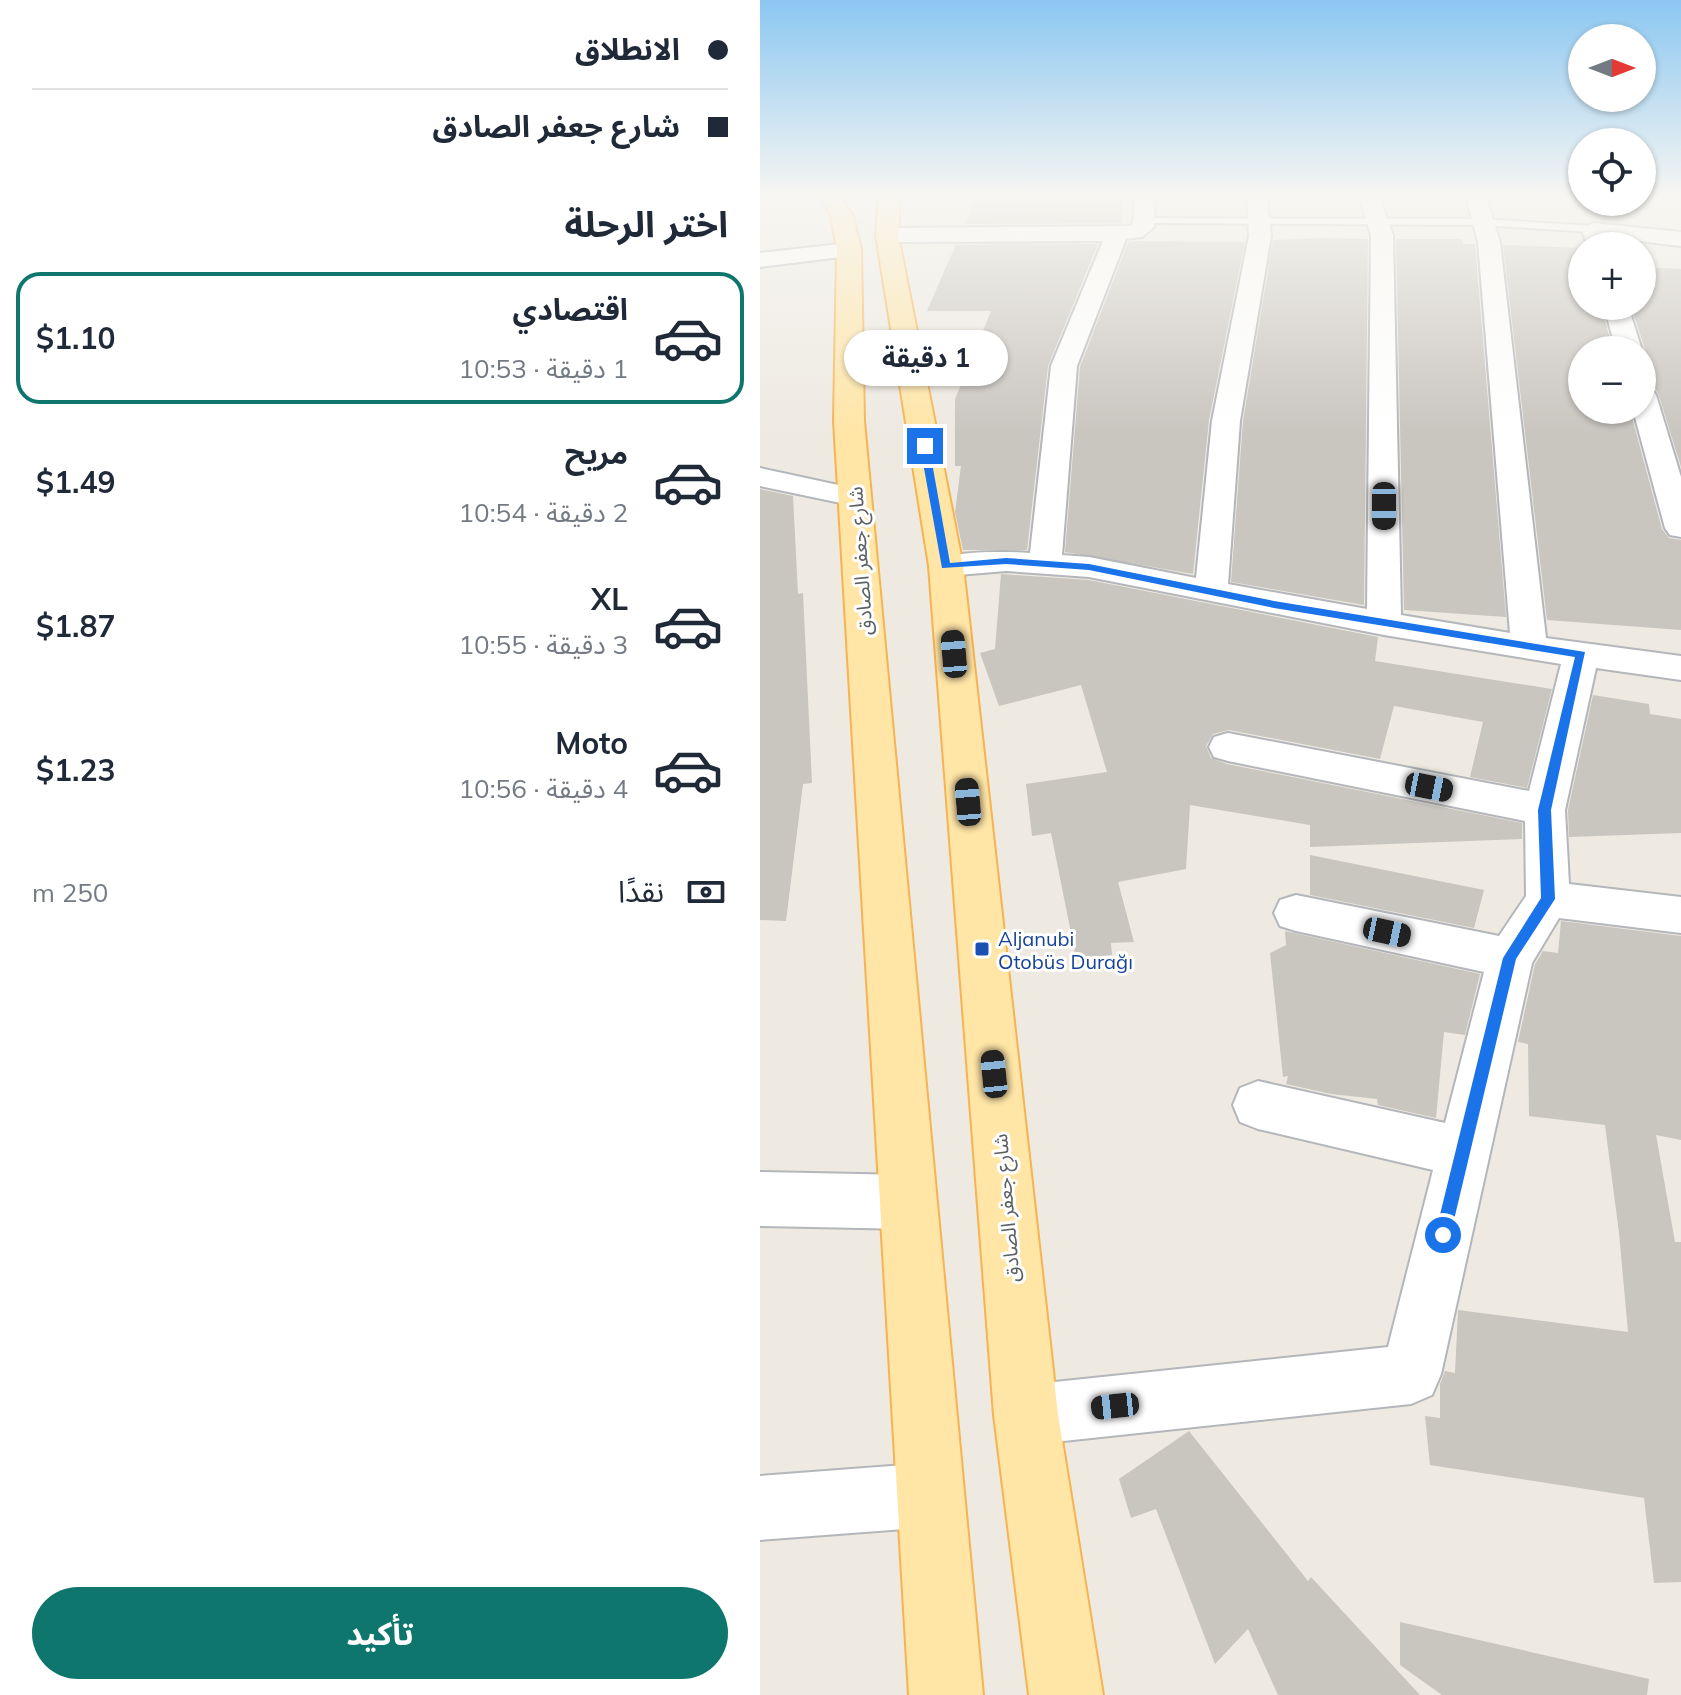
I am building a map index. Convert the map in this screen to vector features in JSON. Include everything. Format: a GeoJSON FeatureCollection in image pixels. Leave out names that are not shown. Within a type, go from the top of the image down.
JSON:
{"type":"FeatureCollection","features":[{"type":"Feature","properties":{"kind":"main road","name":"شارع جعفر الصادق"},"geometry":{"type":"LineString","coordinates":[[868,276],[849,421],[946,1695]]}},
{"type":"Feature","properties":{"kind":"main road","name":"شارع جعفر الصادق"},"geometry":{"type":"LineString","coordinates":[[885,276],[946,566],[1026,1415],[1066,1695]]}},
{"type":"Feature","properties":{"kind":"street"},"geometry":{"type":"LineString","coordinates":[[1045,563],[1064,366],[1100,276]]}},
{"type":"Feature","properties":{"kind":"street"},"geometry":{"type":"LineString","coordinates":[[1211,592],[1226,421],[1253,276]]}},
{"type":"Feature","properties":{"kind":"street"},"geometry":{"type":"LineString","coordinates":[[1382,276],[1384,624]]}},
{"type":"Feature","properties":{"kind":"street"},"geometry":{"type":"LineString","coordinates":[[1492,276],[1529,647]]}},
{"type":"Feature","properties":{"kind":"street"},"geometry":{"type":"LineString","coordinates":[[1651,424],[1681,528]]}},
{"type":"Feature","properties":{"kind":"street"},"geometry":{"type":"LineString","coordinates":[[760,477],[855,497]]}},
{"type":"Feature","properties":{"kind":"street"},"geometry":{"type":"LineString","coordinates":[[946,566],[1006,561],[1089,567],[1384,624],[1681,668]]}},
{"type":"Feature","properties":{"kind":"street"},"geometry":{"type":"LineString","coordinates":[[1026,1415],[1411,1374],[1510,958],[1548,899],[1545,810],[1581,654]]}},
{"type":"Feature","properties":{"kind":"street"},"geometry":{"type":"LineString","coordinates":[[1228,747],[1545,810]]}},
{"type":"Feature","properties":{"kind":"street"},"geometry":{"type":"LineString","coordinates":[[1548,899],[1681,915]]}},
{"type":"Feature","properties":{"kind":"street"},"geometry":{"type":"LineString","coordinates":[[1296,913],[1510,958]]}},
{"type":"Feature","properties":{"kind":"street"},"geometry":{"type":"LineString","coordinates":[[1258,1105],[1463,1152]]}},
{"type":"Feature","properties":{"kind":"street"},"geometry":{"type":"LineString","coordinates":[[760,1199],[909,1202]]}},
{"type":"Feature","properties":{"kind":"street"},"geometry":{"type":"LineString","coordinates":[[760,1508],[931,1495]]}},
{"type":"Feature","properties":{"kind":"building"},"geometry":{"type":"Polygon","coordinates":[[[942,276],[1085,276],[1048,366],[1027,550],[963,550],[955,512],[961,466],[955,466],[955,399],[991,311],[927,311],[942,276]]]}},
{"type":"Feature","properties":{"kind":"building"},"geometry":{"type":"Polygon","coordinates":[[[1115,276],[1238,276],[1209,420],[1193,574],[1065,552],[1080,367],[1115,276]]]}},
{"type":"Feature","properties":{"kind":"building"},"geometry":{"type":"Polygon","coordinates":[[[1267,276],[1368,276],[1364,605],[1231,582],[1243,421],[1267,276]]]}},
{"type":"Feature","properties":{"kind":"building"},"geometry":{"type":"Polygon","coordinates":[[[1397,276],[1478,276],[1506,617],[1404,610],[1397,276]]]}},
{"type":"Feature","properties":{"kind":"building"},"geometry":{"type":"Polygon","coordinates":[[[1507,276],[1568,276],[1568,320],[1605,320],[1609,336],[1568,336],[1568,424],[1634,424],[1662,529],[1669,538],[1681,540],[1681,630],[1547,620],[1507,276]]]}},
{"type":"Feature","properties":{"kind":"building"},"geometry":{"type":"Polygon","coordinates":[[[1656,276],[1681,276],[1681,467],[1656,390],[1656,336],[1641,336],[1636,320],[1656,320],[1656,276]]]}},
{"type":"Feature","properties":{"kind":"building"},"geometry":{"type":"Polygon","coordinates":[[[760,489],[793,496],[798,594],[803,593],[812,783],[803,784],[786,921],[760,920],[760,489]]]}},
{"type":"Feature","properties":{"kind":"building"},"geometry":{"type":"Polygon","coordinates":[[[1001,574],[1089,580],[1378,637],[1375,661],[1552,689],[1527,788],[1470,777],[1483,722],[1394,706],[1380,759],[1229,730],[1213,734],[1206,746],[1211,758],[1227,764],[1522,823],[1522,839],[1310,847],[1310,825],[1190,805],[1186,869],[1118,882],[1134,942],[1111,943],[1112,955],[1076,958],[1051,833],[1032,836],[1026,784],[1107,772],[1081,685],[999,706],[980,653],[995,649],[1001,574]]]}},
{"type":"Feature","properties":{"kind":"building"},"geometry":{"type":"Polygon","coordinates":[[[1593,695],[1649,704],[1650,714],[1681,719],[1681,833],[1569,837],[1568,810],[1593,695]]]}},
{"type":"Feature","properties":{"kind":"building"},"geometry":{"type":"Polygon","coordinates":[[[1310,855],[1484,890],[1474,928],[1310,895],[1310,855]]]}},
{"type":"Feature","properties":{"kind":"building"},"geometry":{"type":"Polygon","coordinates":[[[1561,921],[1681,936],[1681,1140],[1656,1135],[1675,1242],[1681,1242],[1681,1582],[1654,1583],[1644,1498],[1430,1465],[1425,1416],[1440,1418],[1440,1384],[1445,1371],[1455,1373],[1458,1310],[1628,1332],[1605,1125],[1529,1116],[1528,1044],[1518,1042],[1535,964],[1543,951],[1558,953],[1561,921]]]}},
{"type":"Feature","properties":{"kind":"building"},"geometry":{"type":"Polygon","coordinates":[[[1285,931],[1480,974],[1465,1035],[1444,1032],[1436,1118],[1378,1105],[1377,1099],[1331,1094],[1286,1084],[1288,1076],[1283,1077],[1270,953],[1286,945],[1285,931]]]}},
{"type":"Feature","properties":{"kind":"building"},"geometry":{"type":"Polygon","coordinates":[[[1189,1431],[1308,1581],[1311,1577],[1420,1695],[1278,1695],[1248,1629],[1215,1664],[1156,1509],[1131,1518],[1119,1479],[1189,1431]]]}},
{"type":"Feature","properties":{"kind":"building"},"geometry":{"type":"Polygon","coordinates":[[[1400,1622],[1649,1679],[1647,1695],[1442,1695],[1400,1665],[1400,1622]]]}},
{"type":"Feature","properties":{"kind":"place","name":"Aljanubi Otobüs Durağı"},"geometry":{"type":"Point","coordinates":[982,949]}},
{"type":"Feature","properties":{"kind":"route"},"geometry":{"type":"LineString","coordinates":[[925,446],[946,566],[1006,561],[1089,567],[1481,641],[1581,654],[1545,810],[1548,899],[1510,958],[1443,1235]]}}]}
